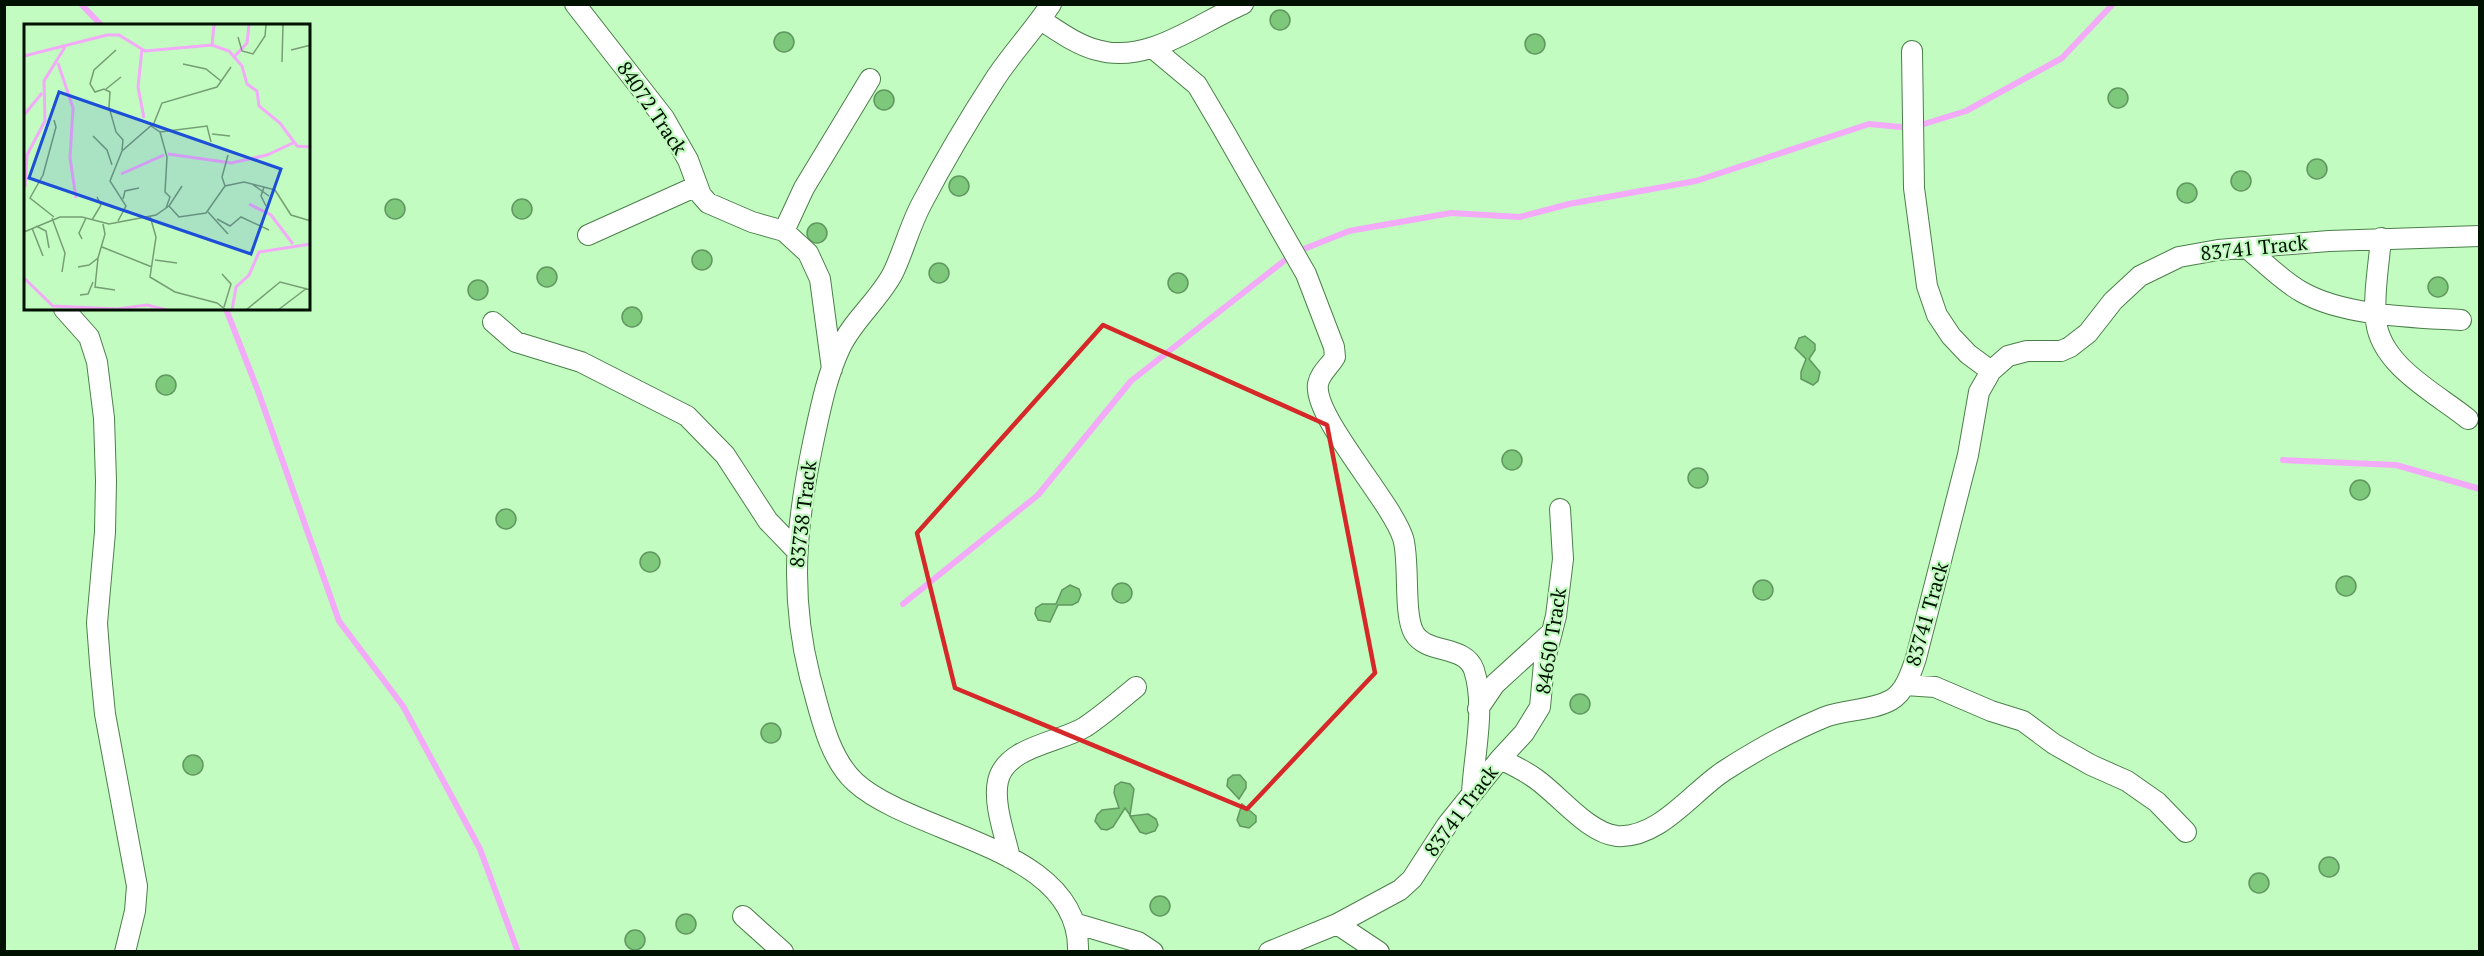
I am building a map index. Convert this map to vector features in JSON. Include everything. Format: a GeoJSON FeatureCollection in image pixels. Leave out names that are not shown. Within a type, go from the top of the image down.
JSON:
{"type":"FeatureCollection","features":[{"type":"Feature","properties":{"kind":"street","name":"84072 Track"},"geometry":{"type":"LineString","coordinates":[[575,4],[663,118],[688,160],[697,186],[708,202],[721,210],[752,222],[784,231],[808,253],[818,272],[832,369]]}},
{"type":"Feature","properties":{"kind":"street"},"geometry":{"type":"LineString","coordinates":[[1046,12],[1100,51],[1137,52],[1154,49],[1243,4]]}},
{"type":"Feature","properties":{"kind":"street","name":"83738 Track"},"geometry":{"type":"LineString","coordinates":[[1046,12],[995,79],[947,158],[920,207],[892,274],[848,334],[832,369],[810,459],[796,550],[795,586],[803,649],[829,739],[846,772],[877,798],[986,845],[1031,871],[1070,911],[1078,951]]}},
{"type":"Feature","properties":{"kind":"street"},"geometry":{"type":"LineString","coordinates":[[1154,49],[1197,85],[1306,274],[1334,347],[1335,357],[1320,377],[1319,398],[1347,448],[1396,522],[1404,541],[1404,567],[1413,632],[1423,642],[1461,654],[1468,660],[1476,682],[1478,709],[1472,793]]}},
{"type":"Feature","properties":{"kind":"street"},"geometry":{"type":"LineString","coordinates":[[1911,51],[1914,188],[1927,286],[1937,315],[1951,336],[1968,354],[1991,371]]}},
{"type":"Feature","properties":{"kind":"street"},"geometry":{"type":"LineString","coordinates":[[784,231],[804,188],[870,79]]}},
{"type":"Feature","properties":{"kind":"street"},"geometry":{"type":"LineString","coordinates":[[588,235],[697,186]]}},
{"type":"Feature","properties":{"kind":"street","name":"83741 Track"},"geometry":{"type":"LineString","coordinates":[[1269,951],[1337,924],[1390,897],[1406,885],[1472,793],[1500,759],[1538,780],[1574,811],[1602,831],[1610,835],[1629,835],[1663,819],[1724,772],[1825,717],[1893,700],[1905,685],[1916,658],[1968,455],[1979,392],[1991,371],[2008,357],[2018,353],[2061,351],[2078,342],[2113,301],[2140,276],[2163,263],[2199,253],[2381,238],[2480,236]]}},
{"type":"Feature","properties":{"kind":"street"},"geometry":{"type":"LineString","coordinates":[[2381,238],[2376,312],[2378,330],[2390,358],[2468,419]]}},
{"type":"Feature","properties":{"kind":"street"},"geometry":{"type":"LineString","coordinates":[[2247,248],[2301,291],[2338,306],[2461,320]]}},
{"type":"Feature","properties":{"kind":"street"},"geometry":{"type":"LineString","coordinates":[[65,310],[89,337],[97,362],[104,418],[105,532],[97,623],[105,714],[137,886],[135,911],[125,951]]}},
{"type":"Feature","properties":{"kind":"street"},"geometry":{"type":"LineString","coordinates":[[493,322],[516,342],[581,362],[687,416],[725,455],[768,521],[796,550]]}},
{"type":"Feature","properties":{"kind":"street","name":"84650 Track"},"geometry":{"type":"LineString","coordinates":[[1500,759],[1539,711],[1544,663],[1552,632],[1563,559],[1560,509]]}},
{"type":"Feature","properties":{"kind":"street"},"geometry":{"type":"LineString","coordinates":[[1478,709],[1495,684],[1552,632]]}},
{"type":"Feature","properties":{"kind":"street"},"geometry":{"type":"LineString","coordinates":[[1905,685],[1935,687],[1991,711],[2023,721],[2054,744],[2127,781],[2157,802],[2186,832]]}},
{"type":"Feature","properties":{"kind":"street"},"geometry":{"type":"LineString","coordinates":[[1010,858],[997,794],[1001,772],[1008,762],[1022,753],[1084,727],[1136,687]]}},
{"type":"Feature","properties":{"kind":"street"},"geometry":{"type":"LineString","coordinates":[[743,916],[783,951]]}},
{"type":"Feature","properties":{"kind":"street"},"geometry":{"type":"LineString","coordinates":[[1074,922],[1138,942],[1153,951]]}},
{"type":"Feature","properties":{"kind":"street"},"geometry":{"type":"LineString","coordinates":[[1337,924],[1379,951]]}},
{"type":"Feature","properties":{"kind":"highlighted area"},"geometry":{"type":"Polygon","coordinates":[[[1103,325],[1327,425],[1375,673],[1247,809],[955,688],[917,533],[1103,325]]]}},
{"type":"Feature","properties":{"kind":"building"},"geometry":{"type":"Polygon","coordinates":[[[1280,10],[1287,13],[1290,20],[1287,27],[1280,30],[1273,27],[1270,20],[1273,13],[1280,10]]]}},
{"type":"Feature","properties":{"kind":"building"},"geometry":{"type":"Polygon","coordinates":[[[784,32],[791,35],[794,42],[791,49],[784,52],[777,49],[774,42],[777,35],[784,32]]]}},
{"type":"Feature","properties":{"kind":"building"},"geometry":{"type":"Polygon","coordinates":[[[1535,34],[1542,37],[1545,44],[1542,51],[1535,54],[1528,51],[1525,44],[1528,37],[1535,34]]]}},
{"type":"Feature","properties":{"kind":"building"},"geometry":{"type":"Polygon","coordinates":[[[2118,88],[2125,91],[2128,98],[2125,105],[2118,108],[2111,105],[2108,98],[2111,91],[2118,88]]]}},
{"type":"Feature","properties":{"kind":"building"},"geometry":{"type":"Polygon","coordinates":[[[884,90],[891,93],[894,100],[891,107],[884,110],[877,107],[874,100],[877,93],[884,90]]]}},
{"type":"Feature","properties":{"kind":"building"},"geometry":{"type":"Polygon","coordinates":[[[2317,159],[2324,162],[2327,169],[2324,176],[2317,179],[2310,176],[2307,169],[2310,162],[2317,159]]]}},
{"type":"Feature","properties":{"kind":"building"},"geometry":{"type":"Polygon","coordinates":[[[2241,171],[2248,174],[2251,181],[2248,188],[2241,191],[2234,188],[2231,181],[2234,174],[2241,171]]]}},
{"type":"Feature","properties":{"kind":"building"},"geometry":{"type":"Polygon","coordinates":[[[959,176],[966,179],[969,186],[966,193],[959,196],[952,193],[949,186],[952,179],[959,176]]]}},
{"type":"Feature","properties":{"kind":"building"},"geometry":{"type":"Polygon","coordinates":[[[2187,183],[2194,186],[2197,193],[2194,200],[2187,203],[2180,200],[2177,193],[2180,186],[2187,183]]]}},
{"type":"Feature","properties":{"kind":"building"},"geometry":{"type":"Polygon","coordinates":[[[395,199],[402,202],[405,209],[402,216],[395,219],[388,216],[385,209],[388,202],[395,199]]]}},
{"type":"Feature","properties":{"kind":"building"},"geometry":{"type":"Polygon","coordinates":[[[522,199],[529,202],[532,209],[529,216],[522,219],[515,216],[512,209],[515,202],[522,199]]]}},
{"type":"Feature","properties":{"kind":"building"},"geometry":{"type":"Polygon","coordinates":[[[817,223],[824,226],[827,233],[824,240],[817,243],[810,240],[807,233],[810,226],[817,223]]]}},
{"type":"Feature","properties":{"kind":"building"},"geometry":{"type":"Polygon","coordinates":[[[702,250],[709,253],[712,260],[709,267],[702,270],[695,267],[692,260],[695,253],[702,250]]]}},
{"type":"Feature","properties":{"kind":"building"},"geometry":{"type":"Polygon","coordinates":[[[939,263],[946,266],[949,273],[946,280],[939,283],[932,280],[929,273],[932,266],[939,263]]]}},
{"type":"Feature","properties":{"kind":"building"},"geometry":{"type":"Polygon","coordinates":[[[547,267],[554,270],[557,277],[554,284],[547,287],[540,284],[537,277],[540,270],[547,267]]]}},
{"type":"Feature","properties":{"kind":"building"},"geometry":{"type":"Polygon","coordinates":[[[1178,273],[1185,276],[1188,283],[1185,290],[1178,293],[1171,290],[1168,283],[1171,276],[1178,273]]]}},
{"type":"Feature","properties":{"kind":"building"},"geometry":{"type":"Polygon","coordinates":[[[2438,277],[2445,280],[2448,287],[2445,294],[2438,297],[2431,294],[2428,287],[2431,280],[2438,277]]]}},
{"type":"Feature","properties":{"kind":"building"},"geometry":{"type":"Polygon","coordinates":[[[478,280],[485,283],[488,290],[485,297],[478,300],[471,297],[468,290],[471,283],[478,280]]]}},
{"type":"Feature","properties":{"kind":"building"},"geometry":{"type":"Polygon","coordinates":[[[632,307],[639,310],[642,317],[639,324],[632,327],[625,324],[622,317],[625,310],[632,307]]]}},
{"type":"Feature","properties":{"kind":"building"},"geometry":{"type":"Polygon","coordinates":[[[1805,336],[1815,344],[1815,350],[1809,359],[1820,372],[1818,381],[1813,385],[1801,379],[1806,359],[1795,348],[1799,338],[1805,336]]]}},
{"type":"Feature","properties":{"kind":"building"},"geometry":{"type":"Polygon","coordinates":[[[166,375],[173,378],[176,385],[173,392],[166,395],[159,392],[156,385],[159,378],[166,375]]]}},
{"type":"Feature","properties":{"kind":"building"},"geometry":{"type":"Polygon","coordinates":[[[1512,450],[1519,453],[1522,460],[1519,467],[1512,470],[1505,467],[1502,460],[1505,453],[1512,450]]]}},
{"type":"Feature","properties":{"kind":"building"},"geometry":{"type":"Polygon","coordinates":[[[1698,468],[1705,471],[1708,478],[1705,485],[1698,488],[1691,485],[1688,478],[1691,471],[1698,468]]]}},
{"type":"Feature","properties":{"kind":"building"},"geometry":{"type":"Polygon","coordinates":[[[2360,480],[2367,483],[2370,490],[2367,497],[2360,500],[2353,497],[2350,490],[2353,483],[2360,480]]]}},
{"type":"Feature","properties":{"kind":"building"},"geometry":{"type":"Polygon","coordinates":[[[506,509],[513,512],[516,519],[513,526],[506,529],[499,526],[496,519],[499,512],[506,509]]]}},
{"type":"Feature","properties":{"kind":"building"},"geometry":{"type":"Polygon","coordinates":[[[650,552],[657,555],[660,562],[657,569],[650,572],[643,569],[640,562],[643,555],[650,552]]]}},
{"type":"Feature","properties":{"kind":"building"},"geometry":{"type":"Polygon","coordinates":[[[2346,576],[2353,579],[2356,586],[2353,593],[2346,596],[2339,593],[2336,586],[2339,579],[2346,576]]]}},
{"type":"Feature","properties":{"kind":"building"},"geometry":{"type":"Polygon","coordinates":[[[1763,580],[1770,583],[1773,590],[1770,597],[1763,600],[1756,597],[1753,590],[1756,583],[1763,580]]]}},
{"type":"Feature","properties":{"kind":"building"},"geometry":{"type":"Polygon","coordinates":[[[1122,583],[1129,586],[1132,593],[1129,600],[1122,603],[1115,600],[1112,593],[1115,586],[1122,583]]]}},
{"type":"Feature","properties":{"kind":"building"},"geometry":{"type":"Polygon","coordinates":[[[1070,585],[1079,589],[1081,595],[1078,602],[1072,605],[1058,605],[1050,622],[1038,620],[1035,614],[1036,608],[1042,604],[1056,604],[1062,590],[1070,585]]]}},
{"type":"Feature","properties":{"kind":"building"},"geometry":{"type":"Polygon","coordinates":[[[1580,694],[1587,697],[1590,704],[1587,711],[1580,714],[1573,711],[1570,704],[1573,697],[1580,694]]]}},
{"type":"Feature","properties":{"kind":"building"},"geometry":{"type":"Polygon","coordinates":[[[771,723],[778,726],[781,733],[778,740],[771,743],[764,740],[761,733],[764,726],[771,723]]]}},
{"type":"Feature","properties":{"kind":"building"},"geometry":{"type":"Polygon","coordinates":[[[193,755],[200,758],[203,765],[200,772],[193,775],[186,772],[183,765],[186,758],[193,755]]]}},
{"type":"Feature","properties":{"kind":"building"},"geometry":{"type":"Polygon","coordinates":[[[1233,775],[1240,775],[1246,782],[1246,788],[1239,799],[1227,786],[1228,779],[1233,775]]]}},
{"type":"Feature","properties":{"kind":"building"},"geometry":{"type":"Polygon","coordinates":[[[1121,782],[1130,784],[1134,789],[1130,815],[1125,808],[1113,827],[1107,830],[1101,829],[1095,821],[1097,815],[1102,810],[1119,808],[1114,793],[1115,786],[1121,782]]]}},
{"type":"Feature","properties":{"kind":"building"},"geometry":{"type":"Polygon","coordinates":[[[1242,804],[1256,816],[1256,822],[1249,828],[1240,826],[1237,820],[1242,804]]]}},
{"type":"Feature","properties":{"kind":"building"},"geometry":{"type":"Polygon","coordinates":[[[1148,814],[1156,819],[1158,825],[1155,831],[1146,834],[1140,832],[1130,816],[1148,814]]]}},
{"type":"Feature","properties":{"kind":"building"},"geometry":{"type":"Polygon","coordinates":[[[2329,857],[2336,860],[2339,867],[2336,874],[2329,877],[2322,874],[2319,867],[2322,860],[2329,857]]]}},
{"type":"Feature","properties":{"kind":"building"},"geometry":{"type":"Polygon","coordinates":[[[2259,873],[2266,876],[2269,883],[2266,890],[2259,893],[2252,890],[2249,883],[2252,876],[2259,873]]]}},
{"type":"Feature","properties":{"kind":"building"},"geometry":{"type":"Polygon","coordinates":[[[1160,896],[1167,899],[1170,906],[1167,913],[1160,916],[1153,913],[1150,906],[1153,899],[1160,896]]]}},
{"type":"Feature","properties":{"kind":"building"},"geometry":{"type":"Polygon","coordinates":[[[686,914],[693,917],[696,924],[693,931],[686,934],[679,931],[676,924],[679,917],[686,914]]]}},
{"type":"Feature","properties":{"kind":"building"},"geometry":{"type":"Polygon","coordinates":[[[635,930],[642,933],[645,940],[642,947],[635,950],[628,947],[625,940],[628,933],[635,930]]]}},
{"type":"Feature","properties":{"kind":"waterway"},"geometry":{"type":"LineString","coordinates":[[81,4],[100,24]]}},
{"type":"Feature","properties":{"kind":"waterway"},"geometry":{"type":"LineString","coordinates":[[903,604],[1038,495],[1131,381],[1294,253],[1349,231],[1451,213],[1520,217],[1569,204],[1696,181],[1869,124],[1911,128],[1966,111],[2062,58],[2113,4]]}},
{"type":"Feature","properties":{"kind":"waterway"},"geometry":{"type":"LineString","coordinates":[[226,310],[258,391],[339,621],[403,706],[480,849],[518,952]]}},
{"type":"Feature","properties":{"kind":"waterway"},"geometry":{"type":"LineString","coordinates":[[2283,460],[2396,465],[2480,489]]}}]}
